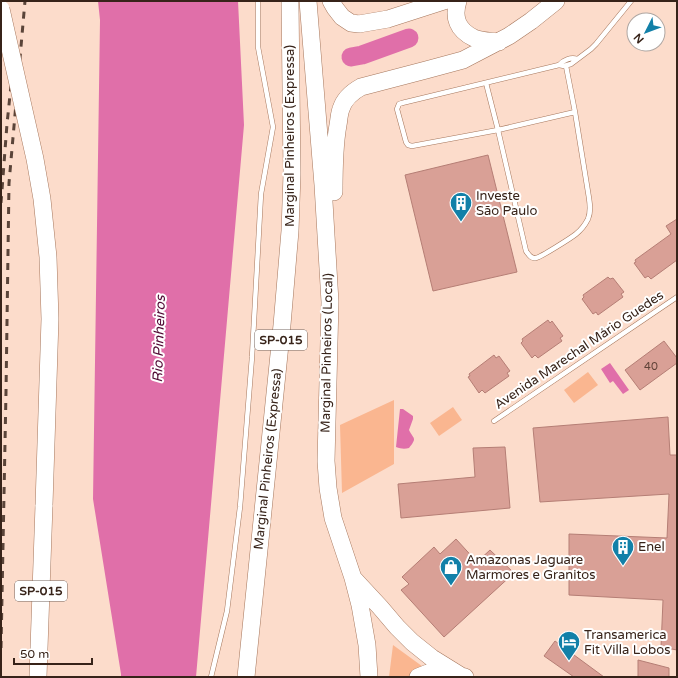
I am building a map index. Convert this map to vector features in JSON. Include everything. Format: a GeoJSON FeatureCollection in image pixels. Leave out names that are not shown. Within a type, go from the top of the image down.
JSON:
{"type":"FeatureCollection","features":[{"type":"Feature","properties":{"kind":"highway","name":"Marginal Pinheiros (Expressa)"},"geometry":{"type":"LineString","coordinates":[[246,677],[282,325],[290,231],[292,174],[290,1]]}},
{"type":"Feature","properties":{"kind":"highway","name":"Marginal Pinheiros (Local)"},"geometry":{"type":"LineString","coordinates":[[308,1],[324,185],[330,302],[326,461],[328,488],[333,518],[353,578],[360,605],[367,645],[369,677]]}},
{"type":"Feature","properties":{"kind":"highway"},"geometry":{"type":"LineString","coordinates":[[331,1],[342,17],[351,23],[359,24],[388,20],[444,1]]}},
{"type":"Feature","properties":{"kind":"highway"},"geometry":{"type":"LineString","coordinates":[[458,1],[455,12],[456,20],[461,29],[474,38],[499,42]]}},
{"type":"Feature","properties":{"kind":"highway"},"geometry":{"type":"LineString","coordinates":[[330,302],[335,271],[334,160],[337,129],[344,102],[355,90],[463,60],[509,36],[556,1]]}},
{"type":"Feature","properties":{"kind":"highway","name":"SP-015"},"geometry":{"type":"LineString","coordinates":[[1,9],[36,159],[47,249],[50,319],[38,677]]}},
{"type":"Feature","properties":{"kind":"highway"},"geometry":{"type":"LineString","coordinates":[[353,578],[412,642],[432,658],[463,676]]}},
{"type":"Feature","properties":{"kind":"highway"},"geometry":{"type":"LineString","coordinates":[[418,677],[428,673],[463,676]]}},
{"type":"Feature","properties":{"kind":"lane"},"geometry":{"type":"LineString","coordinates":[[211,677],[227,611],[240,507],[252,357],[261,194],[273,127],[258,48],[258,1]]}},
{"type":"Feature","properties":{"kind":"lane"},"geometry":{"type":"LineString","coordinates":[[575,112],[498,130],[410,146],[406,142],[397,109],[399,104],[402,103],[559,65],[566,66],[571,64],[596,44],[631,1]]}},
{"type":"Feature","properties":{"kind":"lane"},"geometry":{"type":"LineString","coordinates":[[559,65],[572,58],[577,59]]}},
{"type":"Feature","properties":{"kind":"lane"},"geometry":{"type":"LineString","coordinates":[[486,83],[526,251],[530,256],[536,258],[576,235],[588,219],[590,211],[575,112],[566,66]]}},
{"type":"Feature","properties":{"kind":"lane","name":"Avenida Marechal Mário Guedes"},"geometry":{"type":"LineString","coordinates":[[494,421],[677,296]]}},
{"type":"Feature","properties":{"kind":"shaded area"},"geometry":{"type":"Polygon","coordinates":[[[588,372],[598,385],[574,403],[564,390],[588,372]]]}},
{"type":"Feature","properties":{"kind":"shaded area"},"geometry":{"type":"Polygon","coordinates":[[[394,400],[394,464],[342,493],[340,425],[394,400]]]}},
{"type":"Feature","properties":{"kind":"shaded area"},"geometry":{"type":"Polygon","coordinates":[[[453,407],[462,420],[439,436],[430,423],[453,407]]]}},
{"type":"Feature","properties":{"kind":"shaded area"},"geometry":{"type":"Polygon","coordinates":[[[393,645],[437,677],[389,677],[393,645]]]}},
{"type":"Feature","properties":{"kind":"water","name":"Rio Pinheiros"},"geometry":{"type":"Polygon","coordinates":[[[98,1],[238,1],[244,125],[196,677],[121,677],[93,499],[100,20],[98,1]]]}},
{"type":"Feature","properties":{"kind":"water"},"geometry":{"type":"Polygon","coordinates":[[[610,363],[629,390],[623,394],[613,381],[610,383],[601,369],[610,363]]]}},
{"type":"Feature","properties":{"kind":"water"},"geometry":{"type":"Polygon","coordinates":[[[400,409],[403,409],[413,416],[409,430],[414,440],[409,448],[396,447],[400,409]]]}},
{"type":"Feature","properties":{"kind":"building","name":"Investe São Paulo"},"geometry":{"type":"Polygon","coordinates":[[[488,155],[517,272],[433,291],[405,175],[488,155]]]}},
{"type":"Feature","properties":{"kind":"building"},"geometry":{"type":"Polygon","coordinates":[[[677,219],[677,260],[651,279],[648,276],[645,278],[634,263],[636,262],[635,260],[671,234],[666,226],[677,219]]]}},
{"type":"Feature","properties":{"kind":"building"},"geometry":{"type":"Polygon","coordinates":[[[608,277],[610,279],[613,278],[624,292],[621,294],[623,297],[598,315],[596,312],[593,314],[582,299],[584,297],[583,295],[608,277]]]}},
{"type":"Feature","properties":{"kind":"building"},"geometry":{"type":"Polygon","coordinates":[[[548,320],[550,323],[552,321],[563,336],[560,338],[562,341],[538,358],[535,355],[532,358],[521,343],[523,341],[522,339],[548,320]]]}},
{"type":"Feature","properties":{"kind":"building"},"geometry":{"type":"Polygon","coordinates":[[[664,341],[677,358],[677,363],[640,390],[625,370],[664,341]]]}},
{"type":"Feature","properties":{"kind":"building"},"geometry":{"type":"Polygon","coordinates":[[[494,355],[496,358],[499,356],[510,371],[507,373],[509,376],[485,393],[482,390],[479,393],[468,377],[470,376],[469,374],[494,355]]]}},
{"type":"Feature","properties":{"kind":"building"},"geometry":{"type":"Polygon","coordinates":[[[668,417],[670,455],[677,455],[677,650],[661,647],[663,600],[569,595],[569,534],[667,538],[669,494],[540,502],[533,428],[668,417]]]}},
{"type":"Feature","properties":{"kind":"building"},"geometry":{"type":"Polygon","coordinates":[[[505,447],[510,508],[401,518],[398,484],[475,477],[473,448],[505,447]]]}},
{"type":"Feature","properties":{"kind":"building","name":"Amazonas Jaguare Marmores e Granitos"},"geometry":{"type":"Polygon","coordinates":[[[456,539],[477,562],[490,550],[514,573],[444,637],[401,590],[409,584],[402,577],[434,547],[440,554],[456,539]]]}},
{"type":"Feature","properties":{"kind":"building","name":"Transamerica Fit Villa Lobos"},"geometry":{"type":"Polygon","coordinates":[[[555,641],[604,677],[574,677],[544,656],[555,641]]]}},
{"type":"Feature","properties":{"kind":"building"},"geometry":{"type":"Polygon","coordinates":[[[638,660],[669,668],[669,677],[638,677],[638,660]]]}},
{"type":"Feature","properties":{"kind":"waterway"},"geometry":{"type":"LineString","coordinates":[[351,57],[362,55],[409,38]]}},
{"type":"Feature","properties":{"kind":"railway"},"geometry":{"type":"LineString","coordinates":[[1,648],[9,183],[25,1]]}},
{"type":"Feature","properties":{"kind":"railway"},"geometry":{"type":"LineString","coordinates":[[1,203],[16,37]]}},
{"type":"Feature","properties":{"kind":"place","name":"Investe São Paulo"},"geometry":{"type":"Point","coordinates":[461,222]}},
{"type":"Feature","properties":{"kind":"place","name":"Enel"},"geometry":{"type":"Point","coordinates":[623,566]}},
{"type":"Feature","properties":{"kind":"place","name":"Amazonas Jaguare Marmores e Granitos"},"geometry":{"type":"Point","coordinates":[451,586]}},
{"type":"Feature","properties":{"kind":"place","name":"Transamerica Fit Villa Lobos"},"geometry":{"type":"Point","coordinates":[569,662]}}]}
